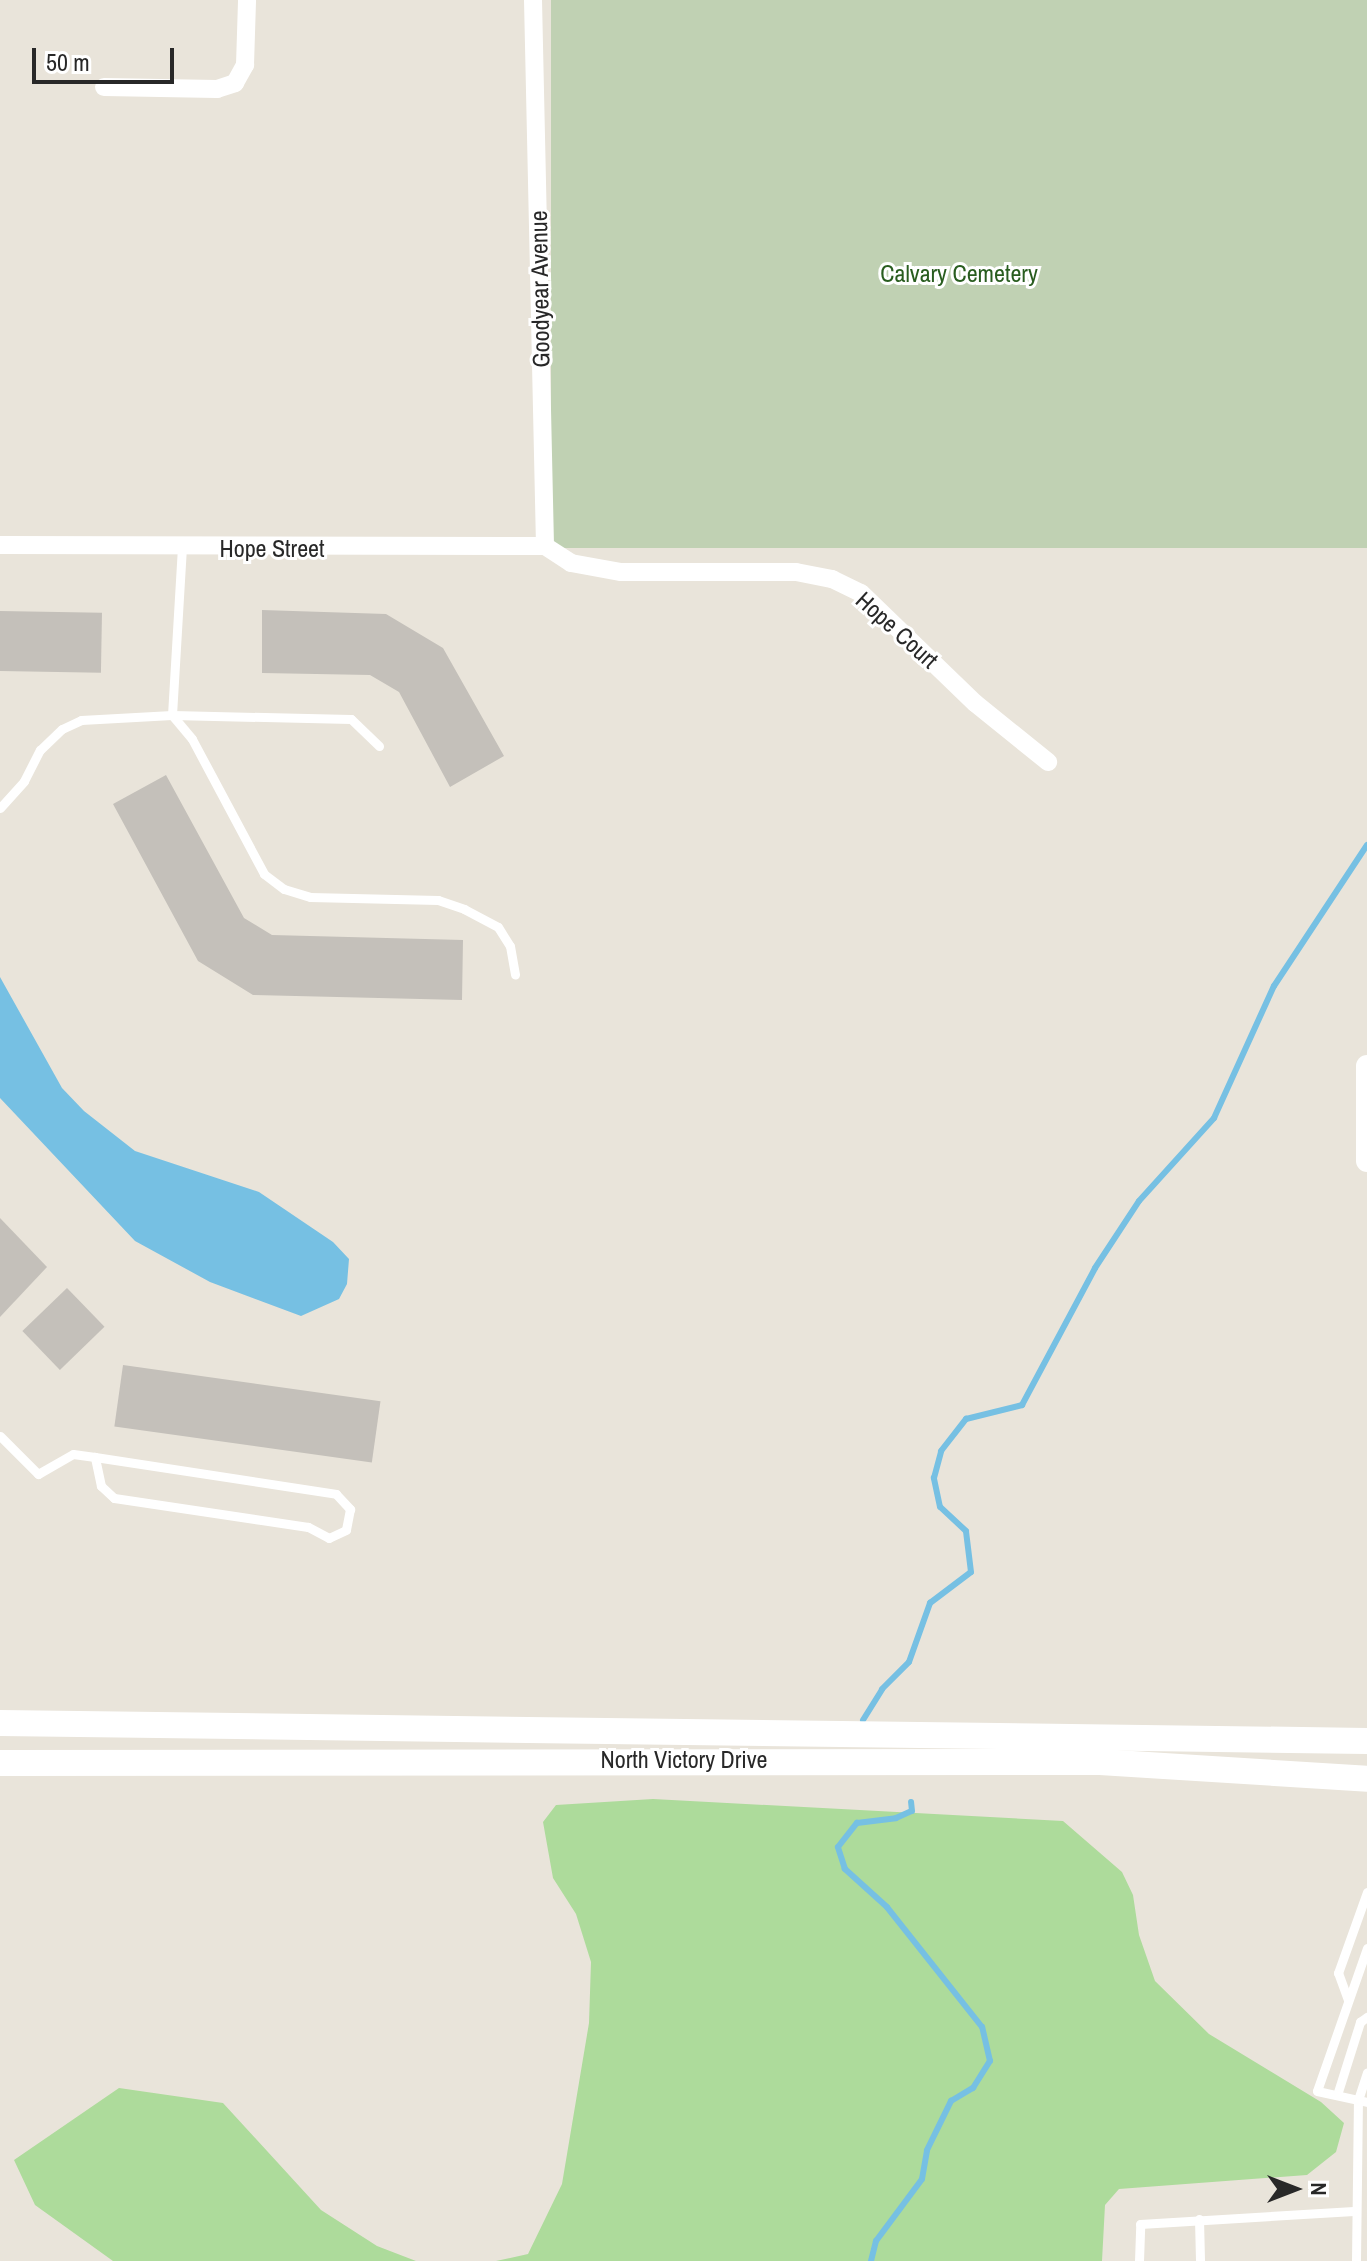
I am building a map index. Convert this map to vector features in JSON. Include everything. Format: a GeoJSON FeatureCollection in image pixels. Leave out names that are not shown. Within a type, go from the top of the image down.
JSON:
{"type":"FeatureCollection","features":[{"type":"Feature","properties":{"kind":"main road","name":"North Victory Drive"},"geometry":{"type":"LineString","coordinates":[[0,1723],[653,1731],[1100,1750],[1367,1779]]}},
{"type":"Feature","properties":{"kind":"main road","name":"North Victory Drive"},"geometry":{"type":"LineString","coordinates":[[0,1763],[651,1759],[1367,1741]]}},
{"type":"Feature","properties":{"kind":"street"},"geometry":{"type":"LineString","coordinates":[[104,87],[217,89],[235,83],[245,65],[247,0]]}},
{"type":"Feature","properties":{"kind":"street","name":"Goodyear Avenue"},"geometry":{"type":"LineString","coordinates":[[533,0],[545,546]]}},
{"type":"Feature","properties":{"kind":"street","name":"Hope Street"},"geometry":{"type":"LineString","coordinates":[[0,545],[182,549],[545,546]]}},
{"type":"Feature","properties":{"kind":"street","name":"Hope Court"},"geometry":{"type":"LineString","coordinates":[[545,546],[571,563],[621,572],[796,572],[832,579],[861,593],[975,703],[1048,762]]}},
{"type":"Feature","properties":{"kind":"street"},"geometry":{"type":"LineString","coordinates":[[1367,1066],[1367,1161]]}},
{"type":"Feature","properties":{"kind":"lane"},"geometry":{"type":"LineString","coordinates":[[182,549],[172,715],[192,739],[264,874],[284,889],[310,897],[438,900],[464,909],[498,927],[510,946],[515,975]]}},
{"type":"Feature","properties":{"kind":"lane"},"geometry":{"type":"LineString","coordinates":[[0,808],[24,781],[40,750],[62,729],[81,720],[172,715],[351,719],[379,746]]}},
{"type":"Feature","properties":{"kind":"lane"},"geometry":{"type":"LineString","coordinates":[[0,1436],[38,1474],[73,1454],[95,1457],[336,1494],[350,1509],[346,1530],[329,1538],[308,1527],[114,1498],[101,1486],[95,1457]]}},
{"type":"Feature","properties":{"kind":"lane"},"geometry":{"type":"LineString","coordinates":[[1348,2000],[1338,1973],[1367,1892]]}},
{"type":"Feature","properties":{"kind":"lane"},"geometry":{"type":"LineString","coordinates":[[1362,2101],[1317,2091],[1367,1948]]}},
{"type":"Feature","properties":{"kind":"lane"},"geometry":{"type":"LineString","coordinates":[[1337,2095],[1360,2022],[1367,2017]]}},
{"type":"Feature","properties":{"kind":"lane"},"geometry":{"type":"LineString","coordinates":[[1356,2261],[1354,2211],[1367,2072]]}},
{"type":"Feature","properties":{"kind":"lane"},"geometry":{"type":"LineString","coordinates":[[1139,2261],[1140,2224],[1354,2211]]}},
{"type":"Feature","properties":{"kind":"lane"},"geometry":{"type":"LineString","coordinates":[[1199,2219],[1200,2261]]}},
{"type":"Feature","properties":{"kind":"green space","name":"Calvary Cemetery"},"geometry":{"type":"Polygon","coordinates":[[[551,0],[1367,0],[1367,548],[551,548],[551,0]]]}},
{"type":"Feature","properties":{"kind":"green space"},"geometry":{"type":"Polygon","coordinates":[[[653,1799],[1063,1821],[1122,1872],[1133,1895],[1139,1935],[1155,1981],[1209,2034],[1321,2102],[1344,2123],[1336,2152],[1307,2175],[1119,2189],[1105,2205],[1102,2261],[496,2261],[528,2254],[562,2184],[589,2023],[591,1962],[576,1914],[553,1878],[543,1822],[556,1805],[653,1799]]]}},
{"type":"Feature","properties":{"kind":"green space"},"geometry":{"type":"Polygon","coordinates":[[[119,2088],[223,2103],[321,2210],[377,2246],[416,2261],[113,2261],[35,2205],[14,2160],[119,2088]]]}},
{"type":"Feature","properties":{"kind":"water"},"geometry":{"type":"Polygon","coordinates":[[[0,977],[62,1088],[84,1111],[135,1151],[259,1192],[333,1242],[349,1259],[347,1284],[339,1299],[301,1316],[210,1282],[135,1241],[0,1098],[0,977]]]}},
{"type":"Feature","properties":{"kind":"building"},"geometry":{"type":"Polygon","coordinates":[[[262,610],[386,614],[443,648],[504,756],[450,787],[399,692],[370,675],[262,673],[262,610]]]}},
{"type":"Feature","properties":{"kind":"building"},"geometry":{"type":"Polygon","coordinates":[[[0,611],[102,613],[101,673],[0,671],[0,611]]]}},
{"type":"Feature","properties":{"kind":"building"},"geometry":{"type":"Polygon","coordinates":[[[166,775],[244,918],[272,935],[463,940],[462,1000],[253,995],[198,961],[113,804],[166,775]]]}},
{"type":"Feature","properties":{"kind":"building"},"geometry":{"type":"Polygon","coordinates":[[[0,1218],[47,1267],[0,1317],[0,1218]]]}},
{"type":"Feature","properties":{"kind":"building"},"geometry":{"type":"Polygon","coordinates":[[[67,1288],[105,1327],[60,1370],[22,1331],[67,1288]]]}},
{"type":"Feature","properties":{"kind":"building"},"geometry":{"type":"Polygon","coordinates":[[[123,1365],[380,1401],[372,1463],[114,1426],[123,1365]]]}},
{"type":"Feature","properties":{"kind":"waterway"},"geometry":{"type":"LineString","coordinates":[[863,1720],[882,1689],[909,1662],[930,1603],[971,1572],[966,1531],[940,1507],[934,1478],[941,1451],[966,1419],[1022,1405],[1095,1268],[1139,1201],[1214,1118],[1274,986],[1367,845]]}},
{"type":"Feature","properties":{"kind":"waterway"},"geometry":{"type":"LineString","coordinates":[[871,2261],[876,2241],[922,2179],[927,2150],[951,2101],[973,2088],[990,2061],[982,2027],[887,1907],[845,1869],[838,1847],[857,1823],[896,1818],[912,1811],[911,1802]]}}]}
